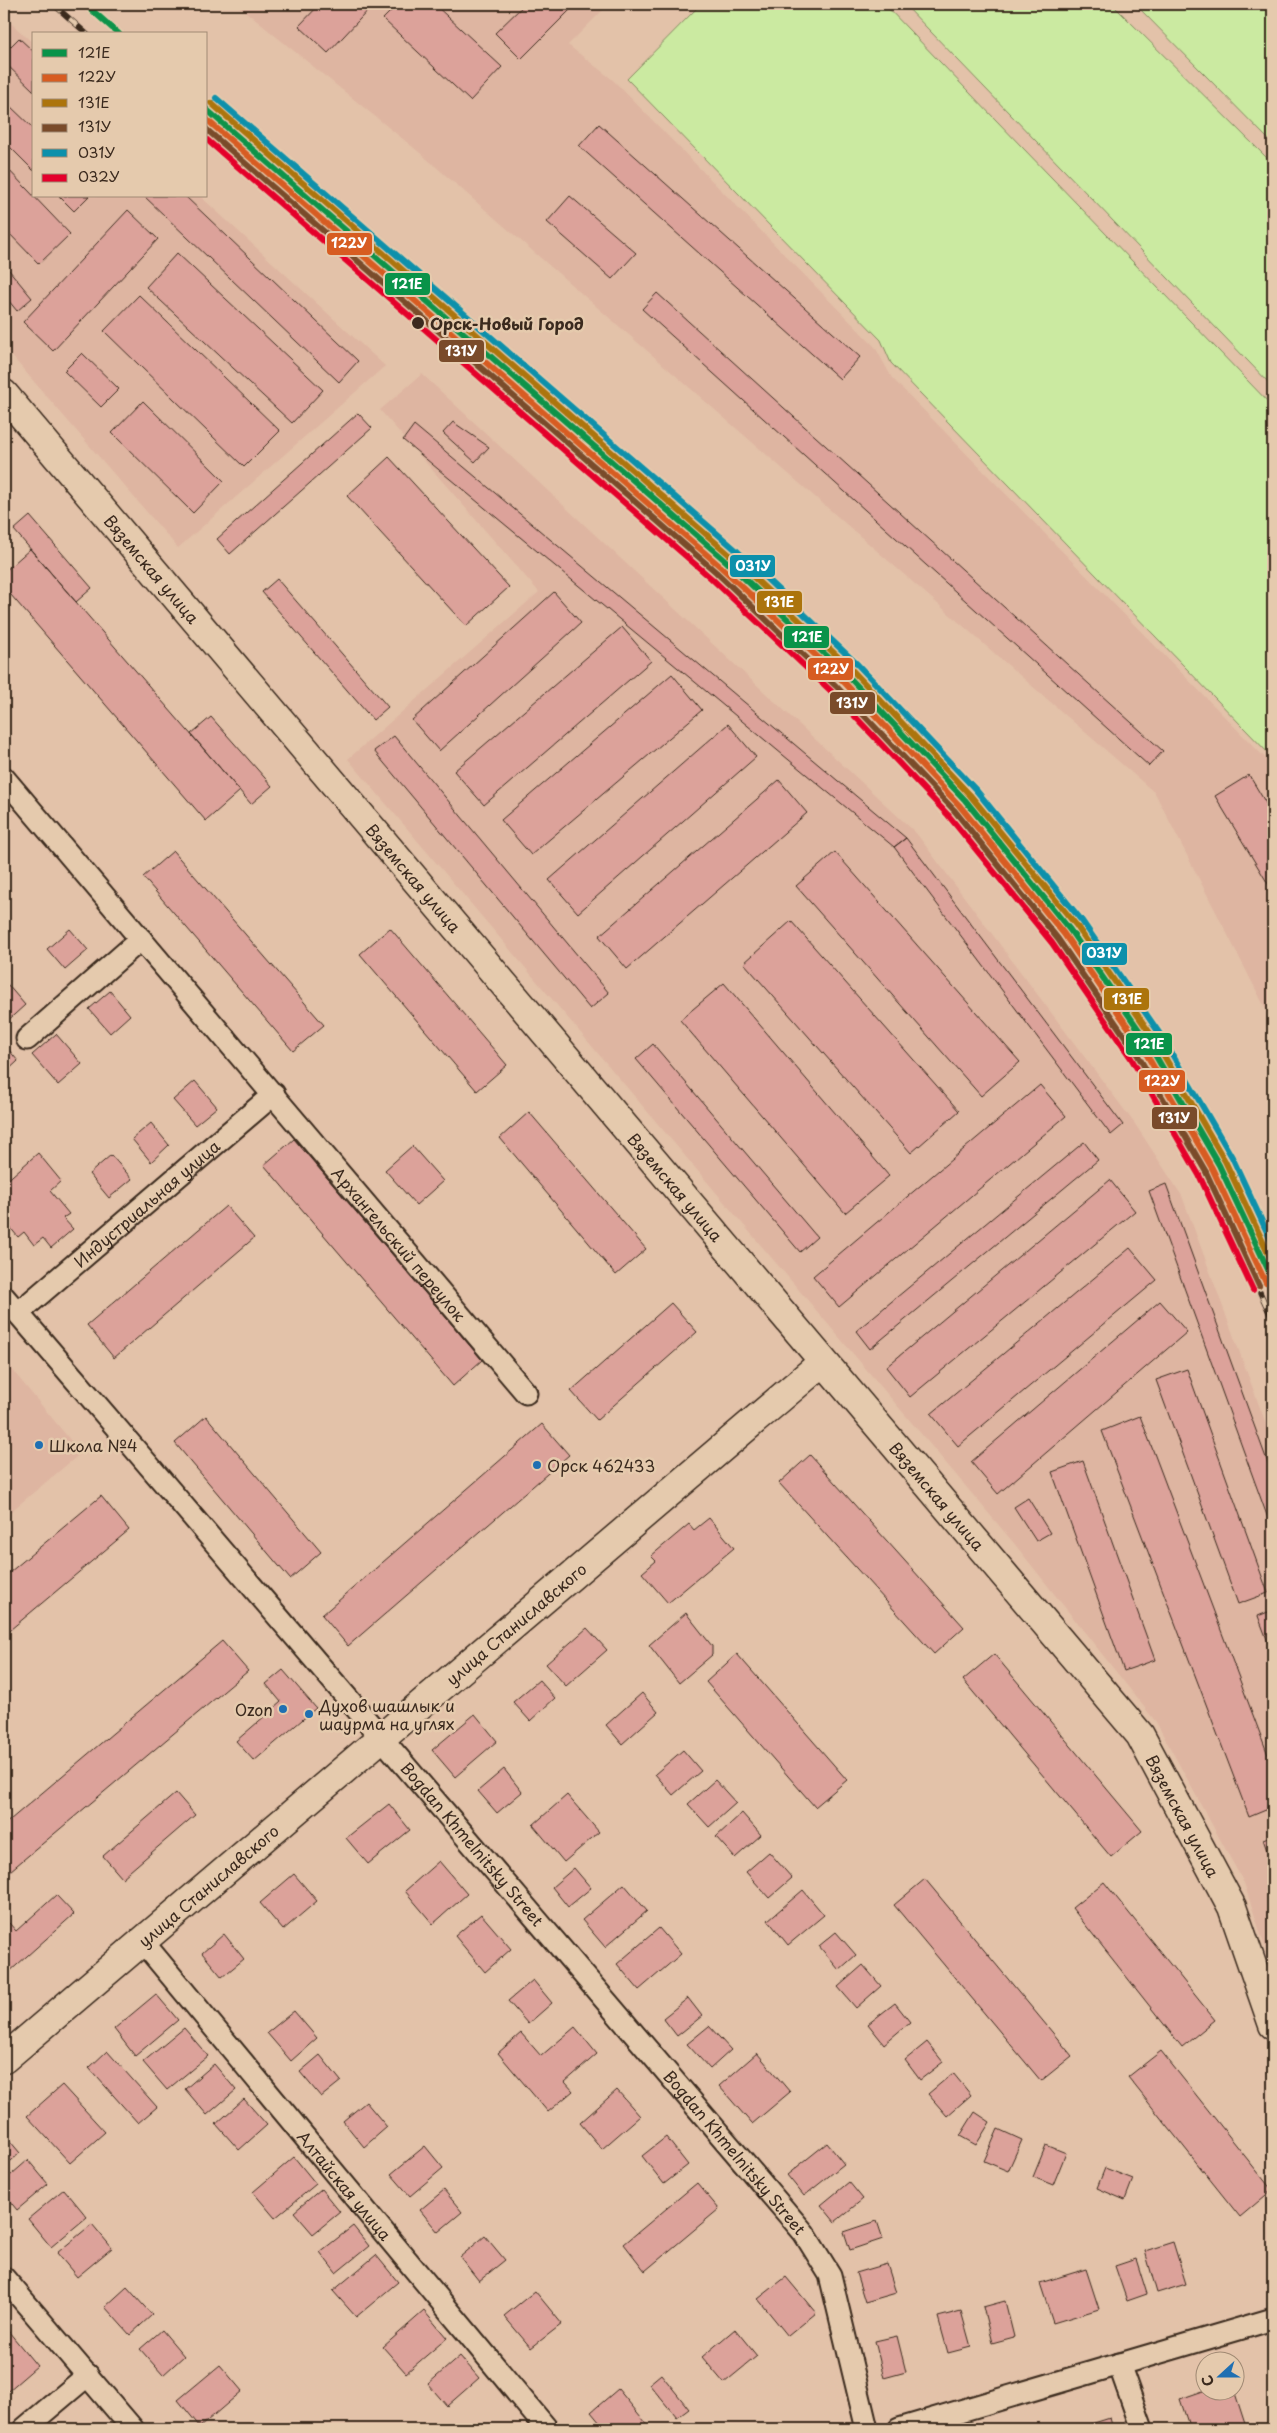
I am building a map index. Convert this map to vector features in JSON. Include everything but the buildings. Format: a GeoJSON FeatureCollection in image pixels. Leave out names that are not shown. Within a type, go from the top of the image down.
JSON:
{"type":"FeatureCollection","features":[{"type":"Feature","properties":{"kind":"main road","name":"Вяземская улица"},"geometry":{"type":"LineString","coordinates":[[4,394],[1140,1735],[1232,1907],[1273,2025]]}},
{"type":"Feature","properties":{"kind":"main road","name":"улица Станиславского"},"geometry":{"type":"LineString","coordinates":[[4,2059],[823,1362]]}},
{"type":"Feature","properties":{"kind":"street","name":"Архангельский переулок"},"geometry":{"type":"LineString","coordinates":[[4,778],[526,1393]]}},
{"type":"Feature","properties":{"kind":"street"},"geometry":{"type":"LineString","coordinates":[[27,1039],[141,939]]}},
{"type":"Feature","properties":{"kind":"street","name":"Индустриальная улица"},"geometry":{"type":"LineString","coordinates":[[18,1313],[274,1094]]}},
{"type":"Feature","properties":{"kind":"street","name":"Bogdan Khmelnitsky Street"},"geometry":{"type":"LineString","coordinates":[[4,1297],[262,1599],[383,1736],[804,2233],[830,2275],[868,2429]]}},
{"type":"Feature","properties":{"kind":"street","name":"Алтайская улица"},"geometry":{"type":"LineString","coordinates":[[143,1942],[547,2429]]}},
{"type":"Feature","properties":{"kind":"street"},"geometry":{"type":"LineString","coordinates":[[4,2278],[133,2429]]}},
{"type":"Feature","properties":{"kind":"street"},"geometry":{"type":"LineString","coordinates":[[900,2429],[1273,2319]]}},
{"type":"Feature","properties":{"kind":"street"},"geometry":{"type":"LineString","coordinates":[[1120,2364],[1142,2429]]}},
{"type":"Feature","properties":{"kind":"street"},"geometry":{"type":"LineString","coordinates":[[24,2429],[88,2375]]}},
{"type":"Feature","properties":{"kind":"shaded area"},"geometry":{"type":"Polygon","coordinates":[[[236,4],[609,4],[568,45],[613,80],[875,347],[892,378],[1273,766],[1273,1023],[1155,793],[419,152],[236,4]]]}},
{"type":"Feature","properties":{"kind":"shaded area"},"geometry":{"type":"Polygon","coordinates":[[[4,17],[32,42],[32,198],[202,198],[385,366],[178,548],[4,347],[4,17]]]}},
{"type":"Feature","properties":{"kind":"shaded area"},"geometry":{"type":"Polygon","coordinates":[[[422,374],[916,833],[1135,1124],[1182,1196],[1273,1443],[1273,1971],[1244,1883],[1156,1722],[1013,1542],[348,759],[539,592],[380,410],[422,374]]]}},
{"type":"Feature","properties":{"kind":"shaded area","name":"Школа №4"},"geometry":{"type":"Polygon","coordinates":[[[4,1360],[81,1453],[4,1517],[4,1360]]]}},
{"type":"Feature","properties":{"kind":"green space"},"geometry":{"type":"Polygon","coordinates":[[[701,4],[884,4],[1273,407],[1273,758],[891,363],[881,340],[627,79],[701,4]]]}},
{"type":"Feature","properties":{"kind":"green space"},"geometry":{"type":"Polygon","coordinates":[[[904,4],[1112,4],[1273,164],[1273,387],[904,4]]]}},
{"type":"Feature","properties":{"kind":"green space"},"geometry":{"type":"Polygon","coordinates":[[[1135,4],[1273,4],[1273,144],[1135,4]]]}},
{"type":"Feature","properties":{"kind":"railway"},"geometry":{"type":"LineString","coordinates":[[53,4],[85,32]]}},
{"type":"Feature","properties":{"kind":"railway"},"geometry":{"type":"LineString","coordinates":[[208,139],[711,576],[833,689],[950,810],[1057,939],[1138,1056],[1206,1173],[1273,1321]]}},
{"type":"Feature","properties":{"kind":"transit line","name":"121Е"},"geometry":{"type":"LineString","coordinates":[[85,4],[117,32]]}},
{"type":"Feature","properties":{"kind":"transit line","name":"031У"},"geometry":{"type":"LineString","coordinates":[[216,98],[736,550],[858,665],[976,790],[1082,921],[1162,1037],[1232,1157],[1273,1245]]}},
{"type":"Feature","properties":{"kind":"transit line","name":"131Е"},"geometry":{"type":"LineString","coordinates":[[211,103],[731,556],[852,670],[970,795],[1076,925],[1156,1042],[1225,1161],[1273,1263]]}},
{"type":"Feature","properties":{"kind":"transit line","name":"121Е"},"geometry":{"type":"LineString","coordinates":[[208,111],[726,561],[847,675],[965,800],[1070,930],[1150,1046],[1219,1165],[1273,1280]]}},
{"type":"Feature","properties":{"kind":"transit line","name":"122У"},"geometry":{"type":"LineString","coordinates":[[208,121],[721,567],[842,680],[959,805],[1064,934],[1144,1050],[1212,1168],[1266,1283]]}},
{"type":"Feature","properties":{"kind":"transit line","name":"131У"},"geometry":{"type":"LineString","coordinates":[[208,131],[716,572],[836,686],[954,810],[1058,939],[1137,1054],[1206,1172],[1259,1286]]}},
{"type":"Feature","properties":{"kind":"transit line","name":"032У"},"geometry":{"type":"LineString","coordinates":[[208,141],[711,578],[831,691],[948,815],[1052,943],[1131,1058],[1199,1175],[1253,1290]]}},
{"type":"Feature","properties":{"kind":"place","name":"Орск-Новый Город"},"geometry":{"type":"Point","coordinates":[418,323]}},
{"type":"Feature","properties":{"kind":"place","name":"Школа №4"},"geometry":{"type":"Point","coordinates":[39,1445]}},
{"type":"Feature","properties":{"kind":"place","name":"Орск 462433"},"geometry":{"type":"Point","coordinates":[537,1465]}},
{"type":"Feature","properties":{"kind":"place","name":"Ozon"},"geometry":{"type":"Point","coordinates":[283,1709]}},
{"type":"Feature","properties":{"kind":"place","name":"Духов шашлык и шаурма на углях"},"geometry":{"type":"Point","coordinates":[309,1714]}}]}
